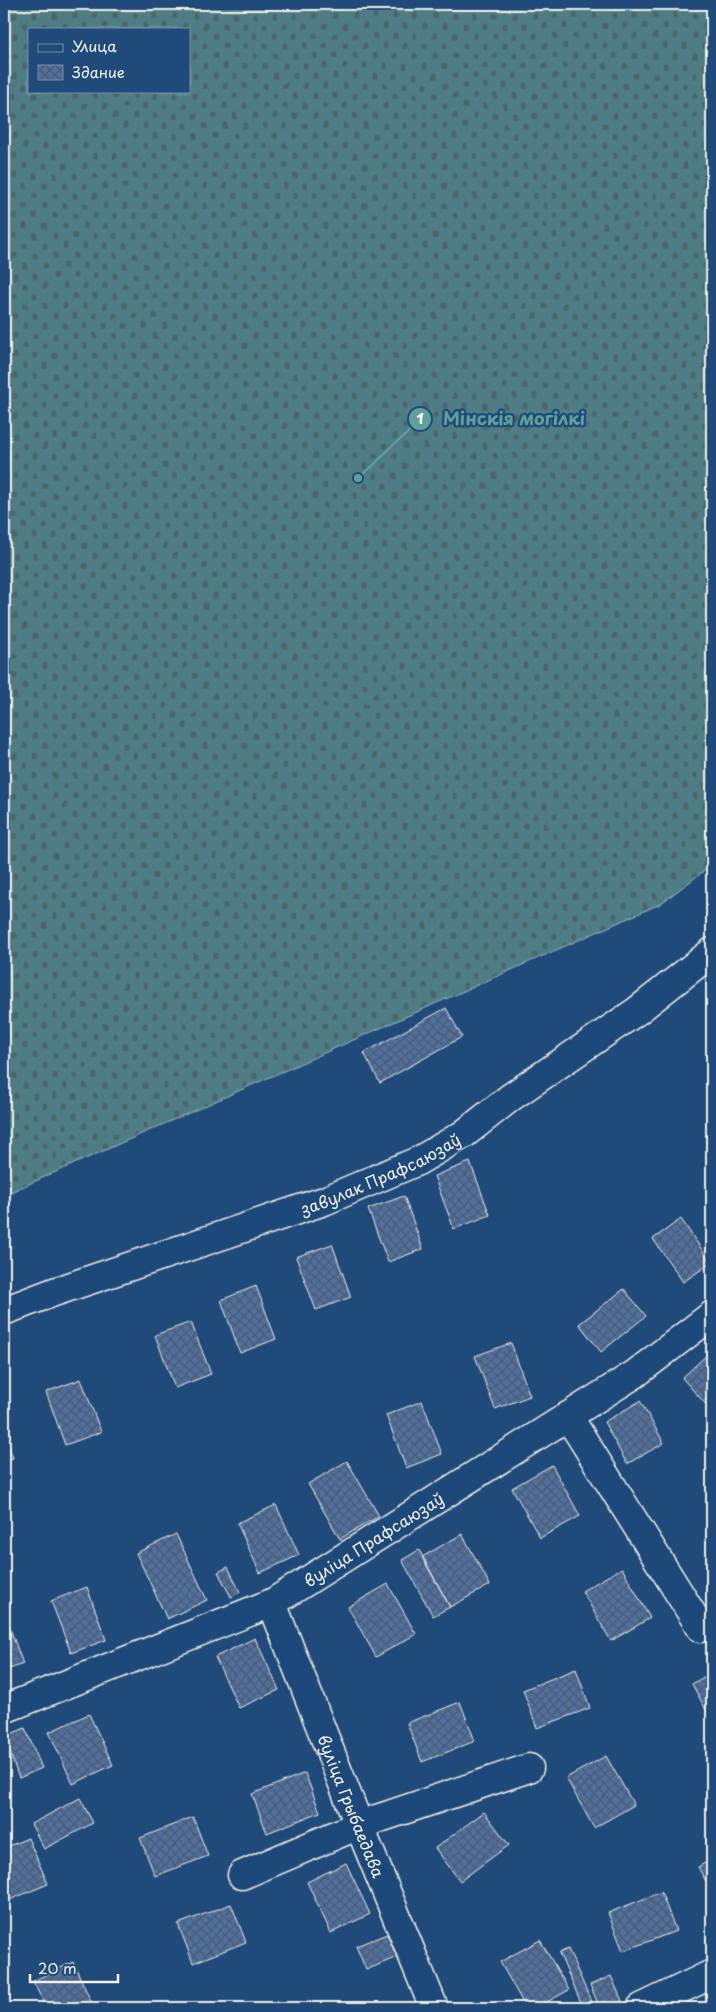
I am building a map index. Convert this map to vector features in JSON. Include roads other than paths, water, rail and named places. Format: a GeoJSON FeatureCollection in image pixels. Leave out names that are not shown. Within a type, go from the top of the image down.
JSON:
{"type":"FeatureCollection","features":[{"type":"Feature","properties":{"kind":"street","name":"завулак Прафсаюзаў"},"geometry":{"type":"LineString","coordinates":[[4,1311],[54,1292],[324,1202],[418,1160],[464,1134],[511,1097],[637,1011],[712,952]]}},
{"type":"Feature","properties":{"kind":"street","name":"вуліца Прафсаюзаў"},"geometry":{"type":"LineString","coordinates":[[4,1709],[272,1603],[635,1374],[712,1315]]}},
{"type":"Feature","properties":{"kind":"street"},"geometry":{"type":"LineString","coordinates":[[568,1416],[701,1628]]}},
{"type":"Feature","properties":{"kind":"street","name":"вуліца Грыбаедава"},"geometry":{"type":"LineString","coordinates":[[272,1603],[359,1825],[434,2008]]}},
{"type":"Feature","properties":{"kind":"street"},"geometry":{"type":"LineString","coordinates":[[242,1875],[359,1825],[529,1768]]}},
{"type":"Feature","properties":{"kind":"street"},"geometry":{"type":"LineString","coordinates":[[641,2008],[712,1974]]}},
{"type":"Feature","properties":{"kind":"place","name":"Мінскія могілкі"},"geometry":{"type":"Point","coordinates":[358,478]}}]}
